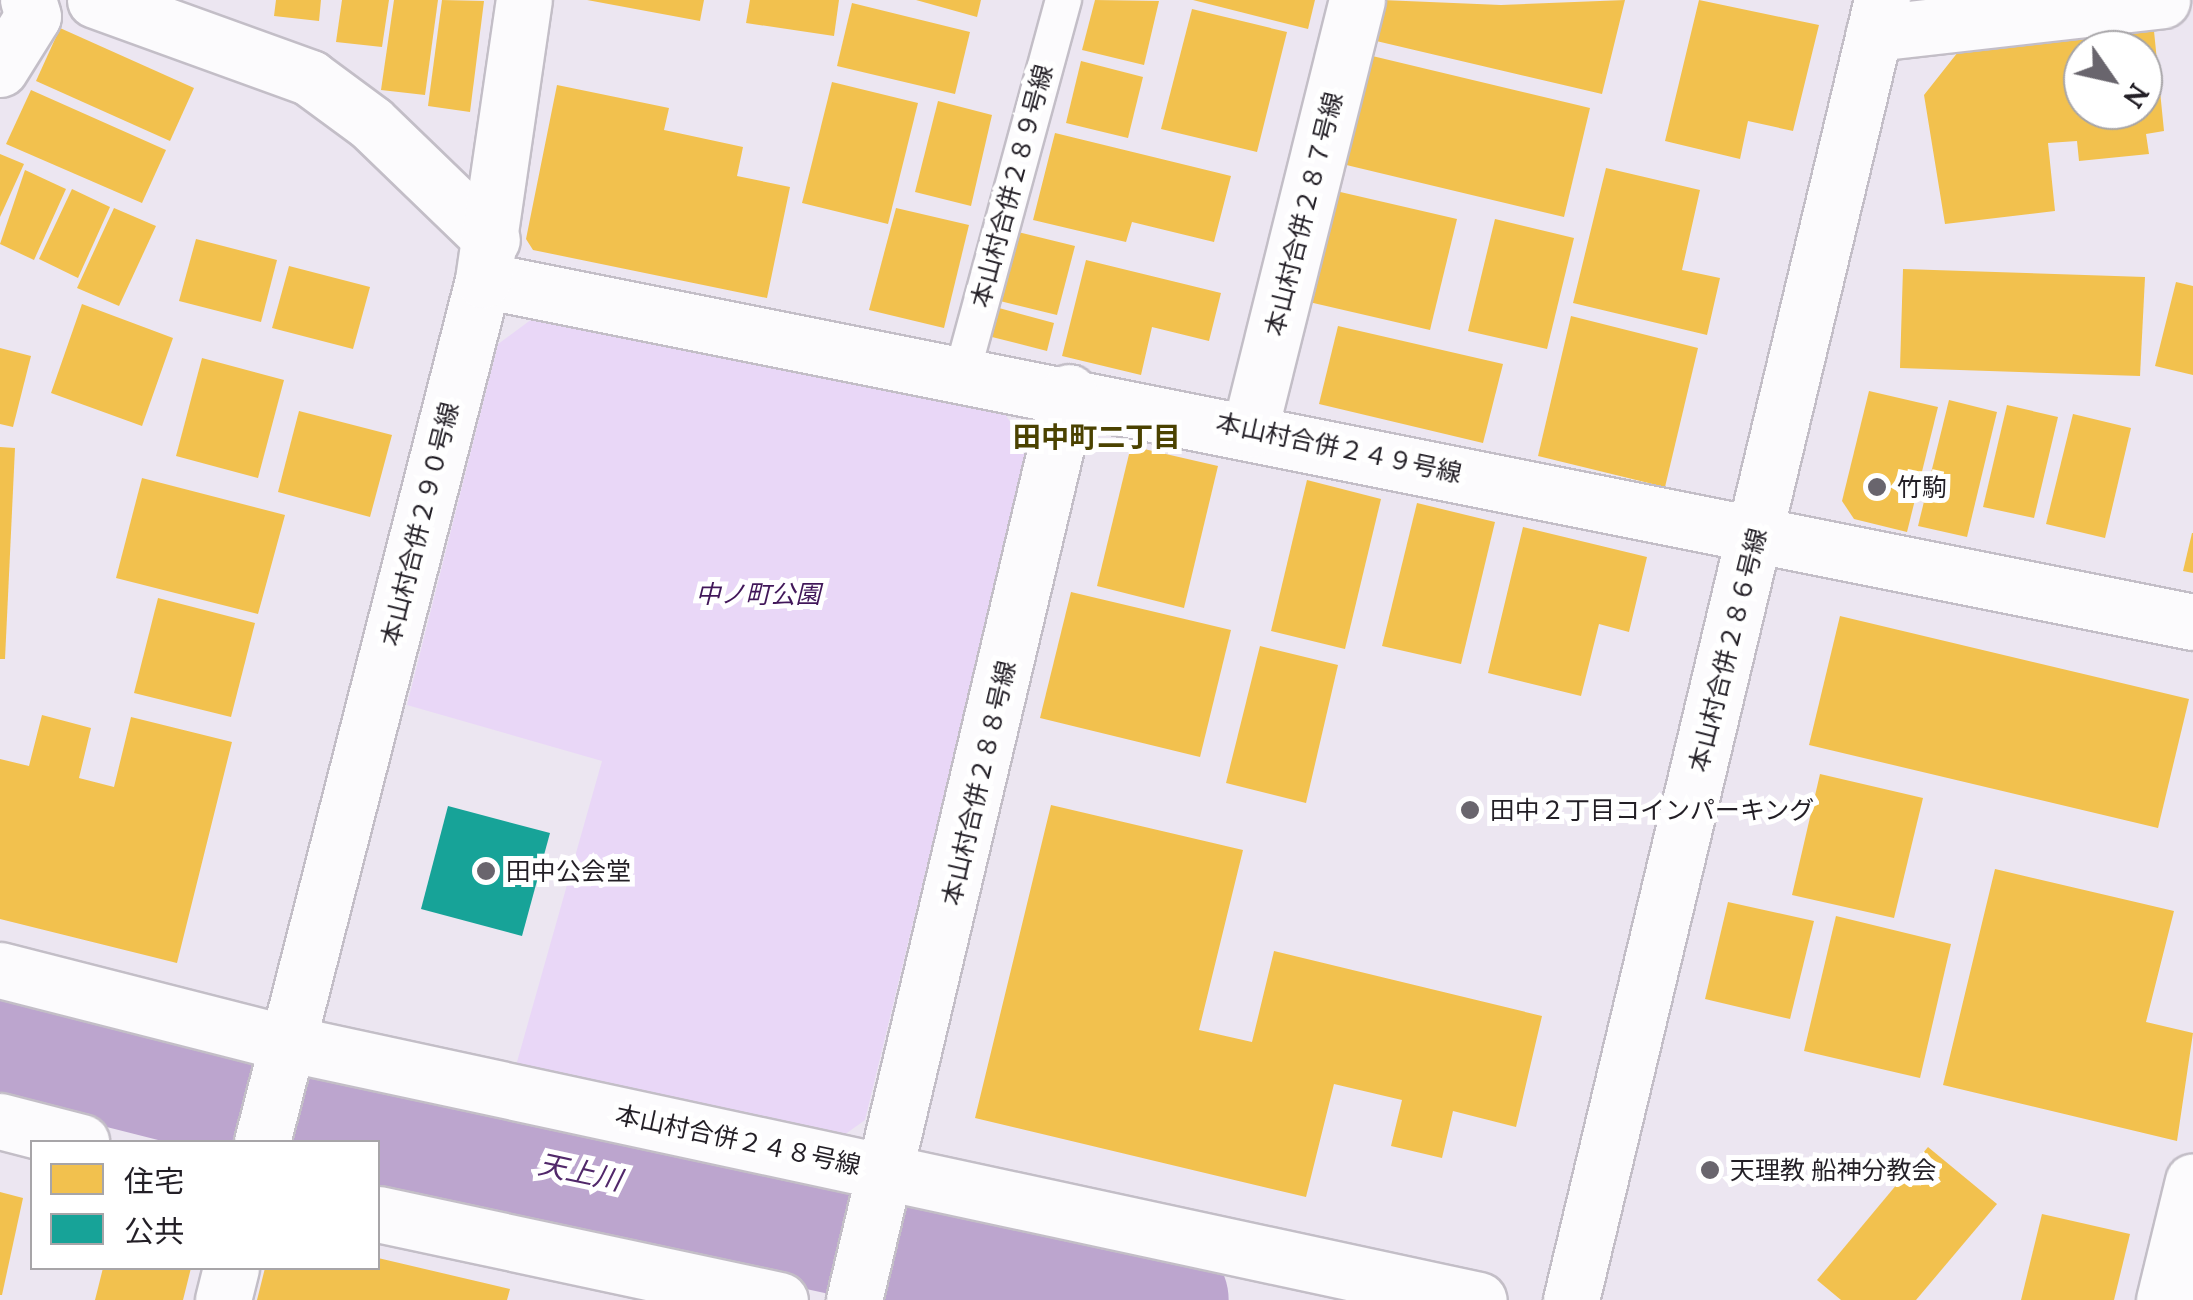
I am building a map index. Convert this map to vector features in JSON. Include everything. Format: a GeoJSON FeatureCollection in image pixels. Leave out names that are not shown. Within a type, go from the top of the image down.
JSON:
{"type":"FeatureCollection","features":[{"type":"Feature","properties":{"kind":"street"},"geometry":{"type":"LineString","coordinates":[[0,69],[32,16],[28,0]]}},
{"type":"Feature","properties":{"kind":"street"},"geometry":{"type":"LineString","coordinates":[[95,0],[310,78],[371,122],[488,260]]}},
{"type":"Feature","properties":{"kind":"street","name":"本山村合併２９０号線"},"geometry":{"type":"LineString","coordinates":[[262,1140],[488,260],[524,0]]}},
{"type":"Feature","properties":{"kind":"street","name":"本山村合併２８７号線"},"geometry":{"type":"LineString","coordinates":[[1250,428],[1357,0]]}},
{"type":"Feature","properties":{"kind":"street"},"geometry":{"type":"LineString","coordinates":[[1878,16],[2162,0]]}},
{"type":"Feature","properties":{"kind":"street","name":"本山村合併２８６号線"},"geometry":{"type":"LineString","coordinates":[[1571,1300],[1878,16]]}},
{"type":"Feature","properties":{"kind":"street","name":"本山村合併２４９号線"},"geometry":{"type":"LineString","coordinates":[[488,260],[962,372],[1250,428],[1755,539],[2193,622]]}},
{"type":"Feature","properties":{"kind":"street","name":"本山村合併２８８号線"},"geometry":{"type":"LineString","coordinates":[[854,1300],[890,1173],[1069,392]]}},
{"type":"Feature","properties":{"kind":"street","name":"本山村合併２４８号線"},"geometry":{"type":"LineString","coordinates":[[0,970],[286,1043],[1479,1300]]}},
{"type":"Feature","properties":{"kind":"street"},"geometry":{"type":"LineString","coordinates":[[0,1122],[73,1140]]}},
{"type":"Feature","properties":{"kind":"street"},"geometry":{"type":"LineString","coordinates":[[2164,1300],[2193,1181]]}},
{"type":"Feature","properties":{"kind":"street"},"geometry":{"type":"LineString","coordinates":[[380,1214],[780,1300]]}},
{"type":"Feature","properties":{"kind":"street"},"geometry":{"type":"LineString","coordinates":[[222,1300],[230,1270]]}},
{"type":"Feature","properties":{"kind":"lane","name":"本山村合併２８９号線"},"geometry":{"type":"LineString","coordinates":[[962,372],[1062,0]]}},
{"type":"Feature","properties":{"kind":"green space","name":"中ノ町公園"},"geometry":{"type":"Polygon","coordinates":[[[532,319],[1003,411],[1028,449],[865,1120],[833,1143],[515,1069],[602,761],[407,705],[498,344],[532,319]]]}},
{"type":"Feature","properties":{"kind":"building: 住宅"},"geometry":{"type":"Polygon","coordinates":[[[276,0],[321,0],[319,21],[274,16],[276,0]]]}},
{"type":"Feature","properties":{"kind":"building: 住宅"},"geometry":{"type":"Polygon","coordinates":[[[342,0],[389,0],[382,47],[336,42],[342,0]]]}},
{"type":"Feature","properties":{"kind":"building: 住宅"},"geometry":{"type":"Polygon","coordinates":[[[394,0],[438,0],[425,95],[381,90],[394,0]]]}},
{"type":"Feature","properties":{"kind":"building: 住宅"},"geometry":{"type":"Polygon","coordinates":[[[442,0],[484,1],[470,112],[428,106],[442,0]]]}},
{"type":"Feature","properties":{"kind":"building: 住宅"},"geometry":{"type":"Polygon","coordinates":[[[587,0],[704,0],[700,21],[587,0]]]}},
{"type":"Feature","properties":{"kind":"building: 住宅"},"geometry":{"type":"Polygon","coordinates":[[[750,0],[839,0],[834,36],[746,23],[750,0]]]}},
{"type":"Feature","properties":{"kind":"building: 住宅"},"geometry":{"type":"Polygon","coordinates":[[[916,0],[981,0],[977,17],[916,0]]]}},
{"type":"Feature","properties":{"kind":"building: 住宅"},"geometry":{"type":"Polygon","coordinates":[[[1095,0],[1159,1],[1144,65],[1082,50],[1095,0]]]}},
{"type":"Feature","properties":{"kind":"building: 住宅"},"geometry":{"type":"Polygon","coordinates":[[[1193,0],[1315,0],[1308,29],[1193,0]]]}},
{"type":"Feature","properties":{"kind":"building: 住宅"},"geometry":{"type":"Polygon","coordinates":[[[1382,0],[1501,5],[1625,0],[1602,94],[1372,40],[1382,0]]]}},
{"type":"Feature","properties":{"kind":"building: 住宅"},"geometry":{"type":"Polygon","coordinates":[[[1699,0],[1819,25],[1793,131],[1748,121],[1740,159],[1665,141],[1699,0]]]}},
{"type":"Feature","properties":{"kind":"building: 住宅"},"geometry":{"type":"Polygon","coordinates":[[[852,3],[970,32],[955,94],[837,66],[852,3]]]}},
{"type":"Feature","properties":{"kind":"building: 住宅"},"geometry":{"type":"Polygon","coordinates":[[[1192,9],[1287,32],[1257,152],[1161,129],[1192,9]]]}},
{"type":"Feature","properties":{"kind":"building: 住宅"},"geometry":{"type":"Polygon","coordinates":[[[60,28],[194,88],[170,141],[36,81],[60,28]]]}},
{"type":"Feature","properties":{"kind":"building: 住宅"},"geometry":{"type":"Polygon","coordinates":[[[2063,41],[2063,130],[2163,130],[2163,121],[2164,131],[2146,134],[2149,154],[2079,161],[2077,141],[2048,143],[2055,211],[1945,224],[1924,95],[1958,52],[2063,41]]]}},
{"type":"Feature","properties":{"kind":"building: 住宅"},"geometry":{"type":"Polygon","coordinates":[[[1364,54],[1590,108],[1564,217],[1338,163],[1364,54]]]}},
{"type":"Feature","properties":{"kind":"building: 住宅"},"geometry":{"type":"Polygon","coordinates":[[[1081,61],[1143,77],[1128,138],[1066,123],[1081,61]]]}},
{"type":"Feature","properties":{"kind":"building: 住宅"},"geometry":{"type":"Polygon","coordinates":[[[832,82],[918,103],[888,224],[802,203],[832,82]]]}},
{"type":"Feature","properties":{"kind":"building: 住宅"},"geometry":{"type":"Polygon","coordinates":[[[557,85],[669,108],[664,130],[743,147],[737,176],[790,187],[767,298],[533,250],[526,239],[557,85]]]}},
{"type":"Feature","properties":{"kind":"building: 住宅"},"geometry":{"type":"Polygon","coordinates":[[[31,90],[166,150],[142,203],[6,144],[31,90]]]}},
{"type":"Feature","properties":{"kind":"building: 住宅"},"geometry":{"type":"Polygon","coordinates":[[[938,101],[992,115],[971,206],[915,192],[938,101]]]}},
{"type":"Feature","properties":{"kind":"building: 住宅"},"geometry":{"type":"Polygon","coordinates":[[[1055,133],[1231,176],[1214,242],[1132,222],[1126,242],[1033,220],[1055,133]]]}},
{"type":"Feature","properties":{"kind":"building: 住宅"},"geometry":{"type":"Polygon","coordinates":[[[0,154],[24,164],[0,217],[0,154]]]}},
{"type":"Feature","properties":{"kind":"building: 住宅"},"geometry":{"type":"Polygon","coordinates":[[[1606,168],[1700,190],[1682,270],[1720,278],[1707,335],[1573,303],[1606,168]]]}},
{"type":"Feature","properties":{"kind":"building: 住宅"},"geometry":{"type":"Polygon","coordinates":[[[25,170],[66,189],[34,260],[0,244],[25,170]]]}},
{"type":"Feature","properties":{"kind":"building: 住宅"},"geometry":{"type":"Polygon","coordinates":[[[72,189],[110,207],[78,278],[39,259],[72,189]]]}},
{"type":"Feature","properties":{"kind":"building: 住宅"},"geometry":{"type":"Polygon","coordinates":[[[1336,191],[1457,219],[1430,330],[1309,302],[1336,191]]]}},
{"type":"Feature","properties":{"kind":"building: 住宅"},"geometry":{"type":"Polygon","coordinates":[[[114,208],[156,226],[119,306],[77,288],[114,208]]]}},
{"type":"Feature","properties":{"kind":"building: 住宅"},"geometry":{"type":"Polygon","coordinates":[[[896,208],[969,225],[944,328],[869,310],[896,208]]]}},
{"type":"Feature","properties":{"kind":"building: 住宅"},"geometry":{"type":"Polygon","coordinates":[[[1495,219],[1574,238],[1547,349],[1468,331],[1495,219]]]}},
{"type":"Feature","properties":{"kind":"building: 住宅"},"geometry":{"type":"Polygon","coordinates":[[[1018,232],[1075,246],[1057,315],[1000,301],[1018,232]]]}},
{"type":"Feature","properties":{"kind":"building: 住宅"},"geometry":{"type":"Polygon","coordinates":[[[196,239],[277,260],[261,322],[179,301],[196,239]]]}},
{"type":"Feature","properties":{"kind":"building: 住宅"},"geometry":{"type":"Polygon","coordinates":[[[1086,260],[1221,293],[1209,341],[1152,327],[1141,375],[1062,356],[1086,260]]]}},
{"type":"Feature","properties":{"kind":"building: 住宅"},"geometry":{"type":"Polygon","coordinates":[[[289,266],[370,287],[353,349],[272,328],[289,266]]]}},
{"type":"Feature","properties":{"kind":"building: 住宅"},"geometry":{"type":"Polygon","coordinates":[[[1903,269],[2145,277],[2140,376],[1900,368],[1903,269]]]}},
{"type":"Feature","properties":{"kind":"building: 住宅"},"geometry":{"type":"Polygon","coordinates":[[[2176,282],[2193,286],[2193,375],[2155,366],[2176,282]]]}},
{"type":"Feature","properties":{"kind":"building: 住宅"},"geometry":{"type":"Polygon","coordinates":[[[82,304],[173,338],[142,426],[51,393],[82,304]]]}},
{"type":"Feature","properties":{"kind":"building: 住宅"},"geometry":{"type":"Polygon","coordinates":[[[999,308],[1054,323],[1047,351],[992,337],[999,308]]]}},
{"type":"Feature","properties":{"kind":"building: 住宅"},"geometry":{"type":"Polygon","coordinates":[[[1571,316],[1698,348],[1665,487],[1538,456],[1571,316]]]}},
{"type":"Feature","properties":{"kind":"building: 住宅"},"geometry":{"type":"Polygon","coordinates":[[[1338,326],[1503,364],[1483,443],[1319,404],[1338,326]]]}},
{"type":"Feature","properties":{"kind":"building: 住宅"},"geometry":{"type":"Polygon","coordinates":[[[0,348],[31,356],[13,427],[0,424],[0,348]]]}},
{"type":"Feature","properties":{"kind":"building: 住宅"},"geometry":{"type":"Polygon","coordinates":[[[202,358],[284,380],[258,478],[176,456],[202,358]]]}},
{"type":"Feature","properties":{"kind":"building: 住宅"},"geometry":{"type":"Polygon","coordinates":[[[1869,391],[1938,407],[1907,532],[1854,519],[1842,501],[1869,391]]]}},
{"type":"Feature","properties":{"kind":"building: 住宅"},"geometry":{"type":"Polygon","coordinates":[[[1949,400],[1997,412],[1967,537],[1918,526],[1949,400]]]}},
{"type":"Feature","properties":{"kind":"building: 住宅"},"geometry":{"type":"Polygon","coordinates":[[[2007,405],[2058,417],[2034,518],[1983,507],[2007,405]]]}},
{"type":"Feature","properties":{"kind":"building: 住宅"},"geometry":{"type":"Polygon","coordinates":[[[299,411],[392,435],[370,517],[278,492],[299,411]]]}},
{"type":"Feature","properties":{"kind":"building: 住宅"},"geometry":{"type":"Polygon","coordinates":[[[2073,414],[2131,428],[2105,538],[2046,524],[2073,414]]]}},
{"type":"Feature","properties":{"kind":"building: 住宅"},"geometry":{"type":"Polygon","coordinates":[[[1131,446],[1218,466],[1184,608],[1097,586],[1131,446]]]}},
{"type":"Feature","properties":{"kind":"building: 住宅"},"geometry":{"type":"Polygon","coordinates":[[[0,447],[15,448],[5,659],[0,659],[0,447]]]}},
{"type":"Feature","properties":{"kind":"building: 住宅"},"geometry":{"type":"Polygon","coordinates":[[[142,478],[285,515],[258,614],[116,578],[142,478]]]}},
{"type":"Feature","properties":{"kind":"building: 住宅"},"geometry":{"type":"Polygon","coordinates":[[[1307,480],[1381,499],[1345,649],[1271,631],[1307,480]]]}},
{"type":"Feature","properties":{"kind":"building: 住宅"},"geometry":{"type":"Polygon","coordinates":[[[1417,503],[1495,522],[1461,664],[1382,646],[1417,503]]]}},
{"type":"Feature","properties":{"kind":"building: 住宅"},"geometry":{"type":"Polygon","coordinates":[[[1523,527],[1647,557],[1629,632],[1599,624],[1581,696],[1488,673],[1523,527]]]}},
{"type":"Feature","properties":{"kind":"building: 住宅"},"geometry":{"type":"Polygon","coordinates":[[[2193,533],[2193,573],[2183,571],[2193,533]]]}},
{"type":"Feature","properties":{"kind":"building: 住宅"},"geometry":{"type":"Polygon","coordinates":[[[1071,592],[1231,630],[1200,757],[1040,718],[1071,592]]]}},
{"type":"Feature","properties":{"kind":"building: 住宅"},"geometry":{"type":"Polygon","coordinates":[[[158,598],[255,623],[231,717],[134,693],[158,598]]]}},
{"type":"Feature","properties":{"kind":"building: 住宅"},"geometry":{"type":"Polygon","coordinates":[[[1840,616],[2189,699],[2158,828],[1809,745],[1840,616]]]}},
{"type":"Feature","properties":{"kind":"building: 住宅"},"geometry":{"type":"Polygon","coordinates":[[[1260,646],[1338,665],[1306,803],[1226,783],[1260,646]]]}},
{"type":"Feature","properties":{"kind":"building: 住宅"},"geometry":{"type":"Polygon","coordinates":[[[42,715],[91,728],[79,778],[114,787],[131,717],[232,742],[177,963],[0,919],[0,759],[29,766],[42,715]]]}},
{"type":"Feature","properties":{"kind":"building: 住宅"},"geometry":{"type":"Polygon","coordinates":[[[1820,774],[1923,798],[1894,918],[1792,895],[1820,774]]]}},
{"type":"Feature","properties":{"kind":"building: 住宅"},"geometry":{"type":"Polygon","coordinates":[[[1051,805],[1243,850],[1199,1030],[1252,1042],[1274,951],[1542,1016],[1516,1127],[1453,1111],[1442,1158],[1391,1146],[1402,1100],[1334,1084],[1306,1197],[975,1118],[1051,805]]]}},
{"type":"Feature","properties":{"kind":"building: 住宅"},"geometry":{"type":"Polygon","coordinates":[[[1995,869],[2174,911],[2146,1022],[2193,1033],[2177,1141],[1943,1085],[1995,869]]]}},
{"type":"Feature","properties":{"kind":"building: 住宅"},"geometry":{"type":"Polygon","coordinates":[[[1728,902],[1814,921],[1790,1019],[1705,999],[1728,902]]]}},
{"type":"Feature","properties":{"kind":"building: 住宅"},"geometry":{"type":"Polygon","coordinates":[[[1836,916],[1951,944],[1920,1078],[1804,1051],[1836,916]]]}},
{"type":"Feature","properties":{"kind":"building: 住宅"},"geometry":{"type":"Polygon","coordinates":[[[1928,1147],[1997,1204],[1916,1300],[1841,1300],[1817,1280],[1928,1147]]]}},
{"type":"Feature","properties":{"kind":"building: 住宅"},"geometry":{"type":"Polygon","coordinates":[[[0,1192],[23,1198],[2,1295],[0,1295],[0,1192]]]}},
{"type":"Feature","properties":{"kind":"building: 住宅"},"geometry":{"type":"Polygon","coordinates":[[[2042,1214],[2130,1234],[2114,1300],[2021,1300],[2042,1214]]]}},
{"type":"Feature","properties":{"kind":"building: 住宅"},"geometry":{"type":"Polygon","coordinates":[[[380,1258],[510,1289],[507,1300],[257,1300],[264,1270],[380,1270],[380,1258]]]}},
{"type":"Feature","properties":{"kind":"building: 住宅"},"geometry":{"type":"Polygon","coordinates":[[[102,1270],[190,1270],[183,1300],[95,1300],[102,1270]]]}},
{"type":"Feature","properties":{"kind":"building: 公共","name":"田中公会堂"},"geometry":{"type":"Polygon","coordinates":[[[448,806],[550,833],[522,936],[421,909],[448,806]]]}},
{"type":"Feature","properties":{"kind":"waterway","name":"天上川"},"geometry":{"type":"LineString","coordinates":[[0,1032],[355,1122],[1163,1300]]}},
{"type":"Feature","properties":{"kind":"place","name":"竹駒"},"geometry":{"type":"Point","coordinates":[1877,487]}},
{"type":"Feature","properties":{"kind":"place","name":"田中２丁目コインパーキング"},"geometry":{"type":"Point","coordinates":[1470,810]}},
{"type":"Feature","properties":{"kind":"place","name":"田中公会堂"},"geometry":{"type":"Point","coordinates":[486,871]}},
{"type":"Feature","properties":{"kind":"place","name":"天理教 船神分教会"},"geometry":{"type":"Point","coordinates":[1710,1170]}},
{"type":"Feature","properties":{"kind":"district","name":"田中町二丁目"},"geometry":{"type":"Point","coordinates":[1097,437]}}]}
